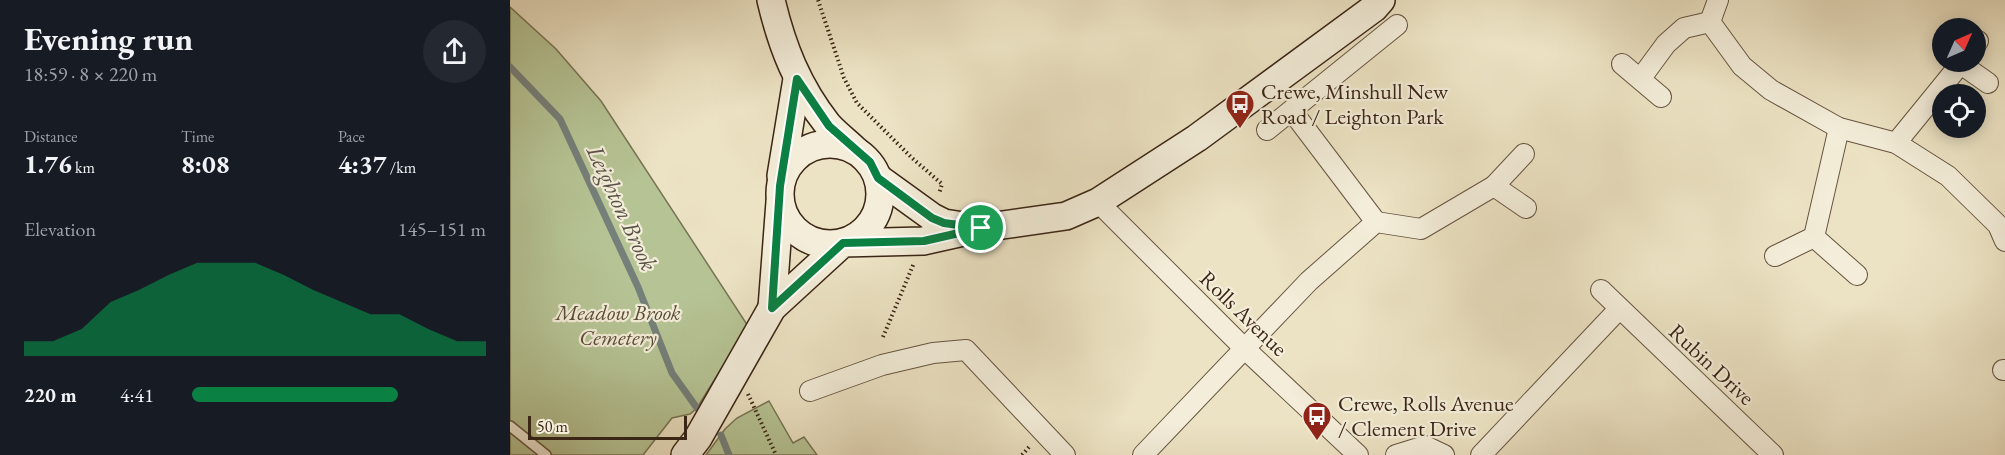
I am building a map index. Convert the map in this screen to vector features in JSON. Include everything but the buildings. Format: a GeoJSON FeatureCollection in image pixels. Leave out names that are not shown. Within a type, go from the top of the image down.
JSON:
{"type":"FeatureCollection","features":[{"type":"Feature","properties":{"kind":"street"},"geometry":{"type":"LineString","coordinates":[[685,455],[698,438],[772,308],[843,243],[858,237],[870,225],[878,211],[881,195],[878,178],[870,162],[829,126],[797,79],[777,27],[771,0]]}},
{"type":"Feature","properties":{"kind":"street"},"geometry":{"type":"LineString","coordinates":[[856,150],[837,144],[818,145],[800,153],[787,167],[780,194],[787,222],[802,237],[822,244],[924,241],[981,228],[1066,216],[1098,202],[1197,138],[1374,8],[1381,0]]}},
{"type":"Feature","properties":{"kind":"street"},"geometry":{"type":"LineString","coordinates":[[1710,22],[1718,0]]}},
{"type":"Feature","properties":{"kind":"street"},"geometry":{"type":"LineString","coordinates":[[1641,78],[1666,44],[1684,28],[1710,22]]}},
{"type":"Feature","properties":{"kind":"street"},"geometry":{"type":"LineString","coordinates":[[1710,22],[1742,66],[1771,90],[1839,128],[1896,143],[1948,176],[2003,228]]}},
{"type":"Feature","properties":{"kind":"street"},"geometry":{"type":"LineString","coordinates":[[1267,130],[1397,25]]}},
{"type":"Feature","properties":{"kind":"street"},"geometry":{"type":"LineString","coordinates":[[1622,64],[1661,97]]}},
{"type":"Feature","properties":{"kind":"street"},"geometry":{"type":"LineString","coordinates":[[1896,143],[1955,72]]}},
{"type":"Feature","properties":{"kind":"street"},"geometry":{"type":"LineString","coordinates":[[1974,72],[1988,83]]}},
{"type":"Feature","properties":{"kind":"street"},"geometry":{"type":"LineString","coordinates":[[772,308],[780,194],[797,79]]}},
{"type":"Feature","properties":{"kind":"street"},"geometry":{"type":"LineString","coordinates":[[1292,111],[1376,222],[1421,229],[1494,186],[1524,154]]}},
{"type":"Feature","properties":{"kind":"street"},"geometry":{"type":"LineString","coordinates":[[1815,237],[1839,128]]}},
{"type":"Feature","properties":{"kind":"street"},"geometry":{"type":"LineString","coordinates":[[878,178],[932,218],[944,223],[981,228]]}},
{"type":"Feature","properties":{"kind":"street"},"geometry":{"type":"LineString","coordinates":[[1494,186],[1526,208]]}},
{"type":"Feature","properties":{"kind":"street","name":"Rolls Avenue"},"geometry":{"type":"LineString","coordinates":[[1098,202],[1245,349],[1358,455]]}},
{"type":"Feature","properties":{"kind":"street"},"geometry":{"type":"LineString","coordinates":[[1143,455],[1310,281],[1376,222]]}},
{"type":"Feature","properties":{"kind":"street"},"geometry":{"type":"LineString","coordinates":[[1775,256],[1815,237]]}},
{"type":"Feature","properties":{"kind":"street"},"geometry":{"type":"LineString","coordinates":[[1815,237],[1857,275]]}},
{"type":"Feature","properties":{"kind":"street","name":"Rubin Drive"},"geometry":{"type":"LineString","coordinates":[[1601,291],[1773,455]]}},
{"type":"Feature","properties":{"kind":"street"},"geometry":{"type":"LineString","coordinates":[[1481,455],[1619,309]]}},
{"type":"Feature","properties":{"kind":"street"},"geometry":{"type":"LineString","coordinates":[[810,391],[882,365],[933,353],[966,350],[1065,455]]}},
{"type":"Feature","properties":{"kind":"street"},"geometry":{"type":"LineString","coordinates":[[1395,455],[1425,446],[1444,455]]}},
{"type":"Feature","properties":{"kind":"lane"},"geometry":{"type":"LineString","coordinates":[[510,426],[546,455]]}},
{"type":"Feature","properties":{"kind":"path"},"geometry":{"type":"LineString","coordinates":[[818,0],[844,78],[857,103],[912,158],[942,184]]}},
{"type":"Feature","properties":{"kind":"path"},"geometry":{"type":"LineString","coordinates":[[748,393],[776,455]]}},
{"type":"Feature","properties":{"kind":"green space","name":"Meadow Brook Cemetery"},"geometry":{"type":"Polygon","coordinates":[[[510,7],[556,49],[601,101],[748,326],[697,408],[690,414],[672,418],[643,455],[510,455],[510,7]]]}},
{"type":"Feature","properties":{"kind":"green space"},"geometry":{"type":"Polygon","coordinates":[[[769,401],[793,443],[804,437],[817,455],[706,455],[725,429],[737,418],[769,401]]]}},
{"type":"Feature","properties":{"kind":"waterway","name":"Leighton Brook"},"geometry":{"type":"LineString","coordinates":[[510,67],[560,119],[638,287],[672,373],[697,408]]}},
{"type":"Feature","properties":{"kind":"waterway","name":"Leighton Brook"},"geometry":{"type":"LineString","coordinates":[[721,435],[729,455]]}},
{"type":"Feature","properties":{"kind":"place","name":"Crewe, Minshull New Road / Leighton Park"},"geometry":{"type":"Point","coordinates":[1240,130]}},
{"type":"Feature","properties":{"kind":"place","name":"Crewe, Rolls Avenue / Clement Drive"},"geometry":{"type":"Point","coordinates":[1317,442]}},
{"type":"Feature","properties":{"kind":"route"},"geometry":{"type":"LineString","coordinates":[[797,79],[829,126],[870,162],[878,178],[932,218],[944,223],[981,228],[924,241],[843,243],[772,308],[780,186],[797,79]]}}]}
